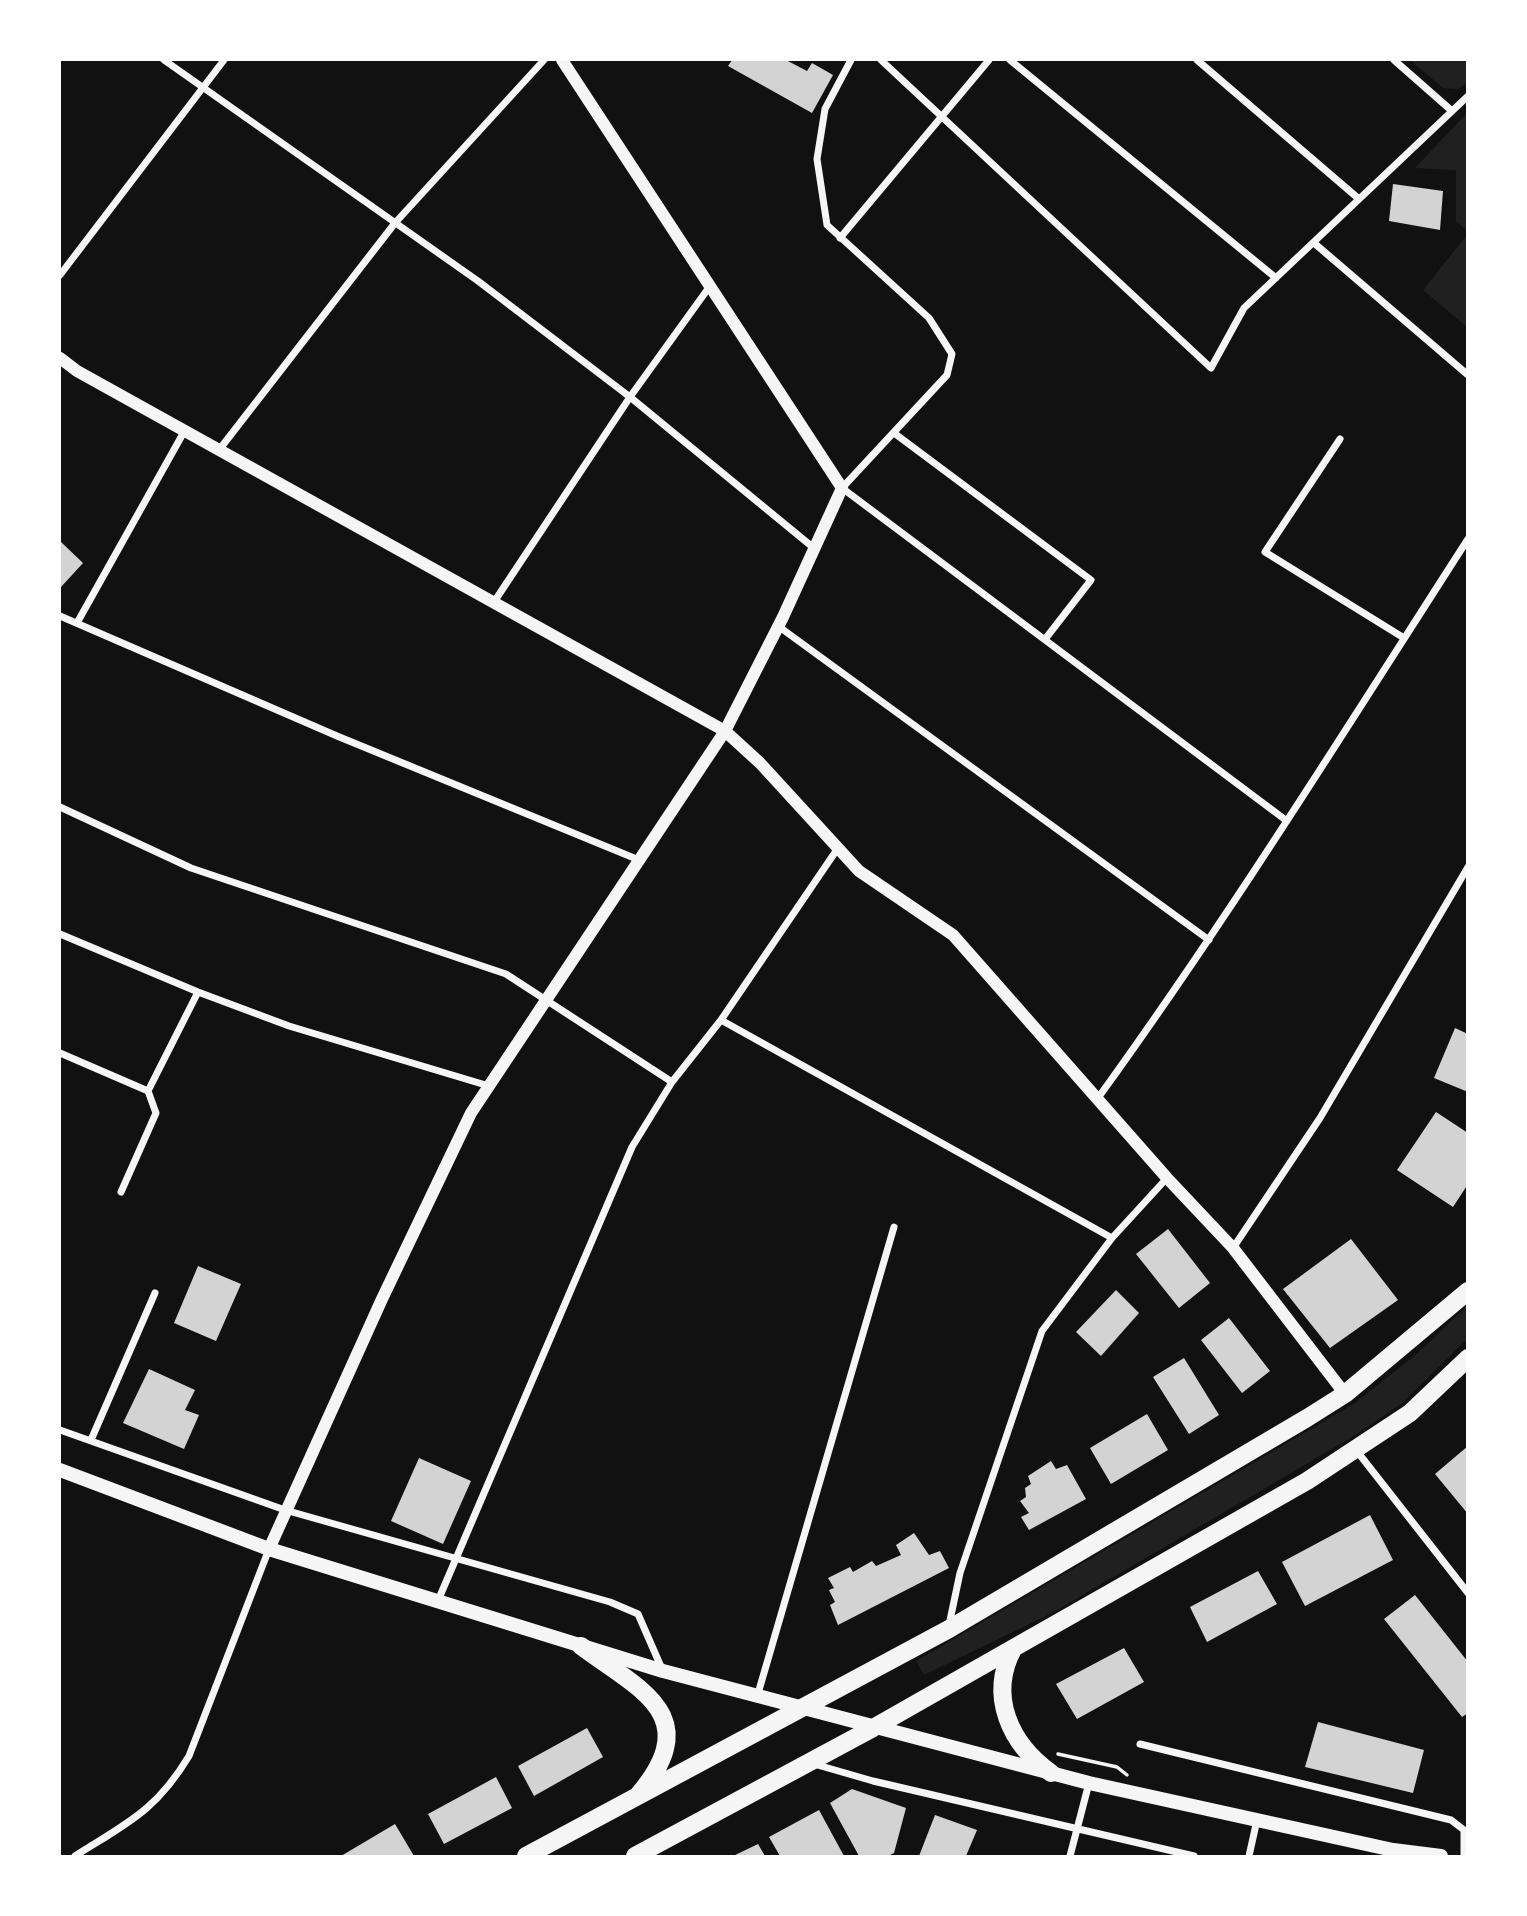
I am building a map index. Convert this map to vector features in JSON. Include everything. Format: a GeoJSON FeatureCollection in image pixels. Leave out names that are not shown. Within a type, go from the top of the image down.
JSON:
{"type":"FeatureCollection","features":[{"type":"Feature","properties":{"kind":"main road"},"geometry":{"type":"LineString","coordinates":[[526,1857],[948,1629],[1345,1394],[1468,1291]]}},
{"type":"Feature","properties":{"kind":"main road"},"geometry":{"type":"LineString","coordinates":[[635,1857],[806,1761],[873,1728],[1307,1481],[1410,1413],[1468,1358]]}},
{"type":"Feature","properties":{"kind":"main road"},"geometry":{"type":"LineString","coordinates":[[60,1470],[269,1549],[663,1671],[1089,1783],[1392,1853],[1441,1857]]}},
{"type":"Feature","properties":{"kind":"main road"},"geometry":{"type":"LineString","coordinates":[[581,1646],[650,1696],[666,1721],[665,1748],[660,1764],[634,1800]]}},
{"type":"Feature","properties":{"kind":"main road"},"geometry":{"type":"LineString","coordinates":[[1013,1649],[1002,1680],[1005,1714],[1021,1745],[1051,1773]]}},
{"type":"Feature","properties":{"kind":"street"},"geometry":{"type":"LineString","coordinates":[[164,60],[478,281],[630,397],[815,549]]}},
{"type":"Feature","properties":{"kind":"street"},"geometry":{"type":"LineString","coordinates":[[60,275],[224,60]]}},
{"type":"Feature","properties":{"kind":"street"},"geometry":{"type":"LineString","coordinates":[[219,450],[395,223],[544,60]]}},
{"type":"Feature","properties":{"kind":"street"},"geometry":{"type":"LineString","coordinates":[[562,60],[842,488],[1046,638],[1287,821]]}},
{"type":"Feature","properties":{"kind":"street"},"geometry":{"type":"LineString","coordinates":[[75,1857],[150,1808],[172,1783],[189,1756],[285,1510],[471,1113],[725,731],[778,626],[842,488],[947,375],[952,354],[929,318],[827,225],[817,159],[825,109],[850,60]]}},
{"type":"Feature","properties":{"kind":"street"},"geometry":{"type":"LineString","coordinates":[[881,60],[1210,368],[1244,308],[1468,96]]}},
{"type":"Feature","properties":{"kind":"street"},"geometry":{"type":"LineString","coordinates":[[840,238],[989,60]]}},
{"type":"Feature","properties":{"kind":"street"},"geometry":{"type":"LineString","coordinates":[[1010,60],[1276,278]]}},
{"type":"Feature","properties":{"kind":"street"},"geometry":{"type":"LineString","coordinates":[[1197,60],[1359,199]]}},
{"type":"Feature","properties":{"kind":"street"},"geometry":{"type":"LineString","coordinates":[[1394,60],[1452,111]]}},
{"type":"Feature","properties":{"kind":"street"},"geometry":{"type":"LineString","coordinates":[[1314,243],[1468,375]]}},
{"type":"Feature","properties":{"kind":"street"},"geometry":{"type":"LineString","coordinates":[[494,602],[630,397],[710,286]]}},
{"type":"Feature","properties":{"kind":"street"},"geometry":{"type":"LineString","coordinates":[[60,358],[219,450],[725,731],[760,763],[859,871],[953,935],[1167,1178],[1233,1248],[1345,1394]]}},
{"type":"Feature","properties":{"kind":"street"},"geometry":{"type":"LineString","coordinates":[[77,623],[185,430]]}},
{"type":"Feature","properties":{"kind":"street"},"geometry":{"type":"LineString","coordinates":[[894,433],[1091,580],[1046,638]]}},
{"type":"Feature","properties":{"kind":"street"},"geometry":{"type":"LineString","coordinates":[[1340,439],[1265,552],[1405,638]]}},
{"type":"Feature","properties":{"kind":"street"},"geometry":{"type":"LineString","coordinates":[[1098,1098],[1209,940],[1464,552],[1468,539]]}},
{"type":"Feature","properties":{"kind":"street"},"geometry":{"type":"LineString","coordinates":[[60,618],[639,860]]}},
{"type":"Feature","properties":{"kind":"street"},"geometry":{"type":"LineString","coordinates":[[778,626],[1209,940]]}},
{"type":"Feature","properties":{"kind":"street"},"geometry":{"type":"LineString","coordinates":[[60,807],[191,868],[506,974],[672,1082]]}},
{"type":"Feature","properties":{"kind":"street"},"geometry":{"type":"LineString","coordinates":[[437,1603],[632,1147],[672,1082],[721,1020],[838,848]]}},
{"type":"Feature","properties":{"kind":"street"},"geometry":{"type":"LineString","coordinates":[[1233,1248],[1320,1118],[1468,867]]}},
{"type":"Feature","properties":{"kind":"street"},"geometry":{"type":"LineString","coordinates":[[60,934],[198,992],[289,1026],[489,1086]]}},
{"type":"Feature","properties":{"kind":"street"},"geometry":{"type":"LineString","coordinates":[[148,1091],[198,992]]}},
{"type":"Feature","properties":{"kind":"street"},"geometry":{"type":"LineString","coordinates":[[721,1020],[1112,1238]]}},
{"type":"Feature","properties":{"kind":"street"},"geometry":{"type":"LineString","coordinates":[[60,1053],[148,1091],[156,1113],[121,1192]]}},
{"type":"Feature","properties":{"kind":"street"},"geometry":{"type":"LineString","coordinates":[[948,1629],[960,1573],[1042,1331],[1112,1238],[1167,1178]]}},
{"type":"Feature","properties":{"kind":"street"},"geometry":{"type":"LineString","coordinates":[[757,1697],[894,1227]]}},
{"type":"Feature","properties":{"kind":"street"},"geometry":{"type":"LineString","coordinates":[[91,1440],[155,1293]]}},
{"type":"Feature","properties":{"kind":"street"},"geometry":{"type":"LineString","coordinates":[[60,1430],[285,1510],[610,1602],[638,1614],[663,1671]]}},
{"type":"Feature","properties":{"kind":"street"},"geometry":{"type":"LineString","coordinates":[[1356,1449],[1468,1593]]}},
{"type":"Feature","properties":{"kind":"street"},"geometry":{"type":"LineString","coordinates":[[1140,1744],[1451,1820],[1464,1830],[1464,1857]]}},
{"type":"Feature","properties":{"kind":"street"},"geometry":{"type":"LineString","coordinates":[[806,1761],[873,1781],[1194,1857]]}},
{"type":"Feature","properties":{"kind":"street"},"geometry":{"type":"LineString","coordinates":[[1070,1857],[1089,1783]]}},
{"type":"Feature","properties":{"kind":"street"},"geometry":{"type":"LineString","coordinates":[[1249,1857],[1257,1820]]}},
{"type":"Feature","properties":{"kind":"path"},"geometry":{"type":"LineString","coordinates":[[1051,1753],[1117,1768],[1135,1780]]}},
{"type":"Feature","properties":{"kind":"shaded area"},"geometry":{"type":"Polygon","coordinates":[[[1410,60],[1467,60],[1467,83],[1458,89],[1443,88],[1410,60]]]}},
{"type":"Feature","properties":{"kind":"shaded area"},"geometry":{"type":"Polygon","coordinates":[[[1467,113],[1467,231],[1456,221],[1456,170],[1415,168],[1467,113]]]}},
{"type":"Feature","properties":{"kind":"shaded area"},"geometry":{"type":"Polygon","coordinates":[[[1467,235],[1467,327],[1423,290],[1467,235]]]}},
{"type":"Feature","properties":{"kind":"shaded area"},"geometry":{"type":"Polygon","coordinates":[[[1467,1306],[1467,1339],[1402,1403],[1354,1436],[1052,1613],[924,1675],[916,1661],[1355,1403],[1418,1353],[1467,1306]]]}},
{"type":"Feature","properties":{"kind":"building"},"geometry":{"type":"Polygon","coordinates":[[[732,60],[786,60],[807,71],[812,63],[833,75],[812,113],[728,66],[732,60]]]}},
{"type":"Feature","properties":{"kind":"building"},"geometry":{"type":"Polygon","coordinates":[[[1393,184],[1443,191],[1440,230],[1389,221],[1393,184]]]}},
{"type":"Feature","properties":{"kind":"building"},"geometry":{"type":"Polygon","coordinates":[[[60,541],[83,563],[61,587],[60,586],[60,541]]]}},
{"type":"Feature","properties":{"kind":"building"},"geometry":{"type":"Polygon","coordinates":[[[1455,1028],[1468,1034],[1468,1092],[1434,1078],[1455,1028]]]}},
{"type":"Feature","properties":{"kind":"building"},"geometry":{"type":"Polygon","coordinates":[[[1436,1112],[1468,1133],[1468,1184],[1453,1207],[1397,1170],[1436,1112]]]}},
{"type":"Feature","properties":{"kind":"building"},"geometry":{"type":"Polygon","coordinates":[[[1168,1229],[1210,1283],[1179,1308],[1136,1254],[1168,1229]]]}},
{"type":"Feature","properties":{"kind":"building"},"geometry":{"type":"Polygon","coordinates":[[[1351,1239],[1398,1300],[1330,1348],[1283,1289],[1351,1239]]]}},
{"type":"Feature","properties":{"kind":"building"},"geometry":{"type":"Polygon","coordinates":[[[198,1266],[241,1284],[216,1341],[174,1323],[198,1266]]]}},
{"type":"Feature","properties":{"kind":"building"},"geometry":{"type":"Polygon","coordinates":[[[1116,1290],[1139,1313],[1101,1356],[1076,1332],[1116,1290]]]}},
{"type":"Feature","properties":{"kind":"building"},"geometry":{"type":"Polygon","coordinates":[[[1229,1318],[1270,1371],[1242,1393],[1201,1340],[1229,1318]]]}},
{"type":"Feature","properties":{"kind":"building"},"geometry":{"type":"Polygon","coordinates":[[[1184,1358],[1219,1415],[1189,1434],[1153,1377],[1184,1358]]]}},
{"type":"Feature","properties":{"kind":"building"},"geometry":{"type":"Polygon","coordinates":[[[149,1369],[195,1390],[185,1410],[199,1415],[184,1449],[123,1423],[149,1369]]]}},
{"type":"Feature","properties":{"kind":"building"},"geometry":{"type":"Polygon","coordinates":[[[1147,1414],[1168,1450],[1111,1484],[1090,1448],[1147,1414]]]}},
{"type":"Feature","properties":{"kind":"building"},"geometry":{"type":"Polygon","coordinates":[[[1468,1446],[1468,1514],[1435,1474],[1468,1446]]]}},
{"type":"Feature","properties":{"kind":"building"},"geometry":{"type":"Polygon","coordinates":[[[419,1458],[471,1481],[443,1544],[391,1521],[419,1458]]]}},
{"type":"Feature","properties":{"kind":"building"},"geometry":{"type":"Polygon","coordinates":[[[1051,1461],[1056,1469],[1067,1465],[1086,1499],[1029,1530],[1021,1517],[1029,1513],[1020,1501],[1026,1497],[1025,1488],[1031,1484],[1028,1476],[1051,1461]]]}},
{"type":"Feature","properties":{"kind":"building"},"geometry":{"type":"Polygon","coordinates":[[[1370,1515],[1393,1560],[1305,1606],[1282,1562],[1370,1515]]]}},
{"type":"Feature","properties":{"kind":"building"},"geometry":{"type":"Polygon","coordinates":[[[914,1533],[929,1555],[940,1551],[949,1568],[838,1625],[830,1605],[835,1602],[829,1590],[834,1588],[828,1578],[850,1567],[853,1572],[872,1561],[876,1566],[901,1555],[896,1545],[914,1533]]]}},
{"type":"Feature","properties":{"kind":"building"},"geometry":{"type":"Polygon","coordinates":[[[1258,1571],[1277,1604],[1207,1642],[1190,1607],[1258,1571]]]}},
{"type":"Feature","properties":{"kind":"building"},"geometry":{"type":"Polygon","coordinates":[[[1415,1595],[1468,1662],[1468,1713],[1462,1717],[1384,1619],[1415,1595]]]}},
{"type":"Feature","properties":{"kind":"building"},"geometry":{"type":"Polygon","coordinates":[[[1124,1648],[1144,1682],[1077,1719],[1056,1684],[1124,1648]]]}},
{"type":"Feature","properties":{"kind":"building"},"geometry":{"type":"Polygon","coordinates":[[[1318,1722],[1424,1750],[1413,1793],[1305,1767],[1318,1722]]]}},
{"type":"Feature","properties":{"kind":"building"},"geometry":{"type":"Polygon","coordinates":[[[587,1728],[603,1757],[534,1796],[518,1766],[587,1728]]]}},
{"type":"Feature","properties":{"kind":"building"},"geometry":{"type":"Polygon","coordinates":[[[496,1777],[512,1808],[444,1844],[428,1814],[496,1777]]]}},
{"type":"Feature","properties":{"kind":"building"},"geometry":{"type":"Polygon","coordinates":[[[852,1789],[906,1808],[894,1853],[888,1856],[859,1856],[830,1803],[852,1789]]]}},
{"type":"Feature","properties":{"kind":"building"},"geometry":{"type":"Polygon","coordinates":[[[819,1810],[844,1856],[780,1856],[769,1837],[819,1810]]]}},
{"type":"Feature","properties":{"kind":"building"},"geometry":{"type":"Polygon","coordinates":[[[935,1815],[977,1830],[966,1856],[919,1856],[935,1815]]]}},
{"type":"Feature","properties":{"kind":"building"},"geometry":{"type":"Polygon","coordinates":[[[395,1824],[414,1856],[341,1856],[395,1824]]]}},
{"type":"Feature","properties":{"kind":"building"},"geometry":{"type":"Polygon","coordinates":[[[758,1844],[765,1856],[733,1856],[758,1844]]]}}]}
